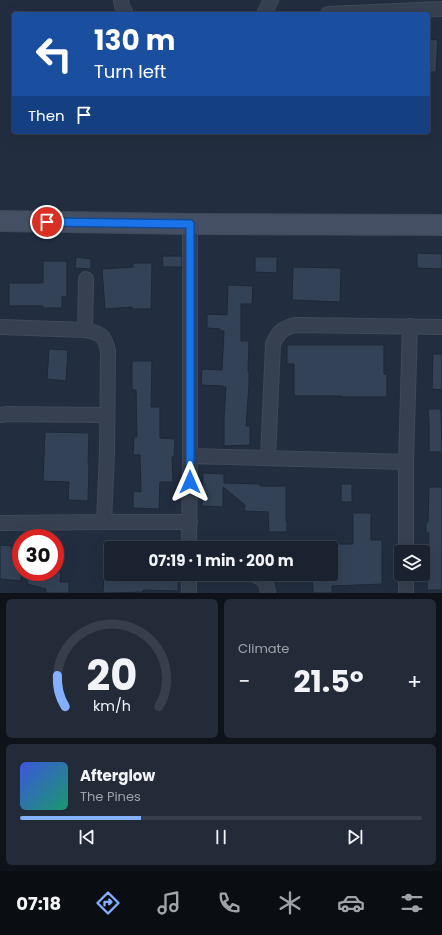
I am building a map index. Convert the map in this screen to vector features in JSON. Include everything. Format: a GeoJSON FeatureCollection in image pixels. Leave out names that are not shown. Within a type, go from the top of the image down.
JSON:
{"type":"FeatureCollection","features":[{"type":"Feature","properties":{"kind":"main road"},"geometry":{"type":"LineString","coordinates":[[0,221],[190,224],[442,225]]}},
{"type":"Feature","properties":{"kind":"street"},"geometry":{"type":"LineString","coordinates":[[121,0],[125,12]]}},
{"type":"Feature","properties":{"kind":"street"},"geometry":{"type":"LineString","coordinates":[[265,12],[271,0]]}},
{"type":"Feature","properties":{"kind":"street"},"geometry":{"type":"LineString","coordinates":[[374,12],[442,9]]}},
{"type":"Feature","properties":{"kind":"street"},"geometry":{"type":"LineString","coordinates":[[189,541],[190,224]]}},
{"type":"Feature","properties":{"kind":"street"},"geometry":{"type":"LineString","coordinates":[[85,330],[86,279]]}},
{"type":"Feature","properties":{"kind":"street"},"geometry":{"type":"LineString","coordinates":[[268,458],[273,344],[278,334],[282,330],[295,325],[442,327]]}},
{"type":"Feature","properties":{"kind":"street"},"geometry":{"type":"LineString","coordinates":[[406,545],[406,462],[410,326]]}},
{"type":"Feature","properties":{"kind":"street"},"geometry":{"type":"LineString","coordinates":[[0,327],[85,330],[95,332],[103,337],[106,342],[108,351],[104,522]]}},
{"type":"Feature","properties":{"kind":"street"},"geometry":{"type":"LineString","coordinates":[[0,415],[107,415]]}},
{"type":"Feature","properties":{"kind":"street"},"geometry":{"type":"LineString","coordinates":[[190,456],[406,462]]}},
{"type":"Feature","properties":{"kind":"street"},"geometry":{"type":"LineString","coordinates":[[0,523],[190,522]]}},
{"type":"Feature","properties":{"kind":"street"},"geometry":{"type":"LineString","coordinates":[[188,593],[189,581]]}},
{"type":"Feature","properties":{"kind":"street"},"geometry":{"type":"LineString","coordinates":[[264,581],[268,587],[268,593]]}},
{"type":"Feature","properties":{"kind":"street"},"geometry":{"type":"LineString","coordinates":[[406,581],[406,593]]}},
{"type":"Feature","properties":{"kind":"building"},"geometry":{"type":"Polygon","coordinates":[[[430,39],[438,40],[436,72],[430,72],[430,39]]]}},
{"type":"Feature","properties":{"kind":"building"},"geometry":{"type":"Polygon","coordinates":[[[417,253],[442,254],[442,269],[417,268],[417,253]]]}},
{"type":"Feature","properties":{"kind":"building"},"geometry":{"type":"Polygon","coordinates":[[[162,256],[182,256],[182,267],[163,267],[162,256]]]}},
{"type":"Feature","properties":{"kind":"building"},"geometry":{"type":"Polygon","coordinates":[[[76,257],[91,259],[91,269],[75,268],[76,257]]]}},
{"type":"Feature","properties":{"kind":"building"},"geometry":{"type":"Polygon","coordinates":[[[255,257],[277,257],[277,273],[255,272],[255,257]]]}},
{"type":"Feature","properties":{"kind":"building"},"geometry":{"type":"Polygon","coordinates":[[[43,261],[67,261],[67,296],[62,297],[62,308],[43,308],[43,306],[9,306],[9,283],[43,283],[43,261]]]}},
{"type":"Feature","properties":{"kind":"building"},"geometry":{"type":"Polygon","coordinates":[[[133,263],[152,263],[151,309],[132,309],[132,307],[105,309],[102,269],[133,267],[133,263]]]}},
{"type":"Feature","properties":{"kind":"building"},"geometry":{"type":"Polygon","coordinates":[[[293,267],[341,268],[340,302],[292,300],[293,267]]]}},
{"type":"Feature","properties":{"kind":"building"},"geometry":{"type":"Polygon","coordinates":[[[228,285],[253,286],[252,304],[241,304],[241,341],[249,341],[249,384],[246,426],[250,426],[250,445],[224,446],[226,387],[201,385],[202,369],[222,370],[224,331],[220,331],[220,329],[207,328],[207,314],[227,315],[228,285]]]}},
{"type":"Feature","properties":{"kind":"building"},"geometry":{"type":"Polygon","coordinates":[[[287,345],[384,345],[384,374],[387,374],[387,397],[294,396],[294,364],[287,364],[287,345]]]}},
{"type":"Feature","properties":{"kind":"building"},"geometry":{"type":"Polygon","coordinates":[[[49,349],[68,350],[66,381],[47,379],[49,349]]]}},
{"type":"Feature","properties":{"kind":"building"},"geometry":{"type":"Polygon","coordinates":[[[433,354],[442,354],[442,390],[432,389],[433,354]]]}},
{"type":"Feature","properties":{"kind":"building"},"geometry":{"type":"Polygon","coordinates":[[[132,361],[152,361],[151,407],[160,407],[160,438],[175,439],[174,457],[172,457],[173,482],[160,482],[159,509],[133,508],[133,491],[141,492],[140,455],[133,455],[134,437],[137,437],[136,390],[132,390],[132,361]]]}},
{"type":"Feature","properties":{"kind":"building"},"geometry":{"type":"Polygon","coordinates":[[[428,409],[441,409],[442,452],[429,452],[428,409]]]}},
{"type":"Feature","properties":{"kind":"building"},"geometry":{"type":"Polygon","coordinates":[[[45,432],[89,433],[88,501],[68,500],[69,482],[43,481],[45,432]]]}},
{"type":"Feature","properties":{"kind":"building"},"geometry":{"type":"Polygon","coordinates":[[[203,473],[224,474],[224,483],[260,484],[260,486],[286,486],[287,532],[269,532],[268,512],[244,511],[245,505],[223,487],[223,507],[202,506],[203,473]]]}},
{"type":"Feature","properties":{"kind":"building"},"geometry":{"type":"Polygon","coordinates":[[[341,484],[352,484],[352,502],[341,502],[341,484]]]}},
{"type":"Feature","properties":{"kind":"building"},"geometry":{"type":"Polygon","coordinates":[[[429,487],[442,487],[442,590],[427,590],[427,581],[430,581],[429,533],[426,533],[426,522],[428,522],[429,487]]]}},
{"type":"Feature","properties":{"kind":"building"},"geometry":{"type":"Polygon","coordinates":[[[353,513],[371,513],[371,540],[382,540],[382,584],[332,586],[332,593],[313,593],[312,581],[338,581],[338,544],[353,544],[353,513]]]}},
{"type":"Feature","properties":{"kind":"building"},"geometry":{"type":"Polygon","coordinates":[[[0,545],[12,546],[12,580],[0,579],[0,545]]]}},
{"type":"Feature","properties":{"kind":"building"},"geometry":{"type":"Polygon","coordinates":[[[104,574],[104,581],[178,581],[178,591],[143,590],[143,592],[103,593],[104,574]]]}},
{"type":"Feature","properties":{"kind":"building"},"geometry":{"type":"Polygon","coordinates":[[[27,581],[69,582],[69,593],[46,593],[46,589],[27,584],[27,581]]]}},
{"type":"Feature","properties":{"kind":"route"},"geometry":{"type":"LineString","coordinates":[[47,222],[190,224],[190,482]]}}]}
